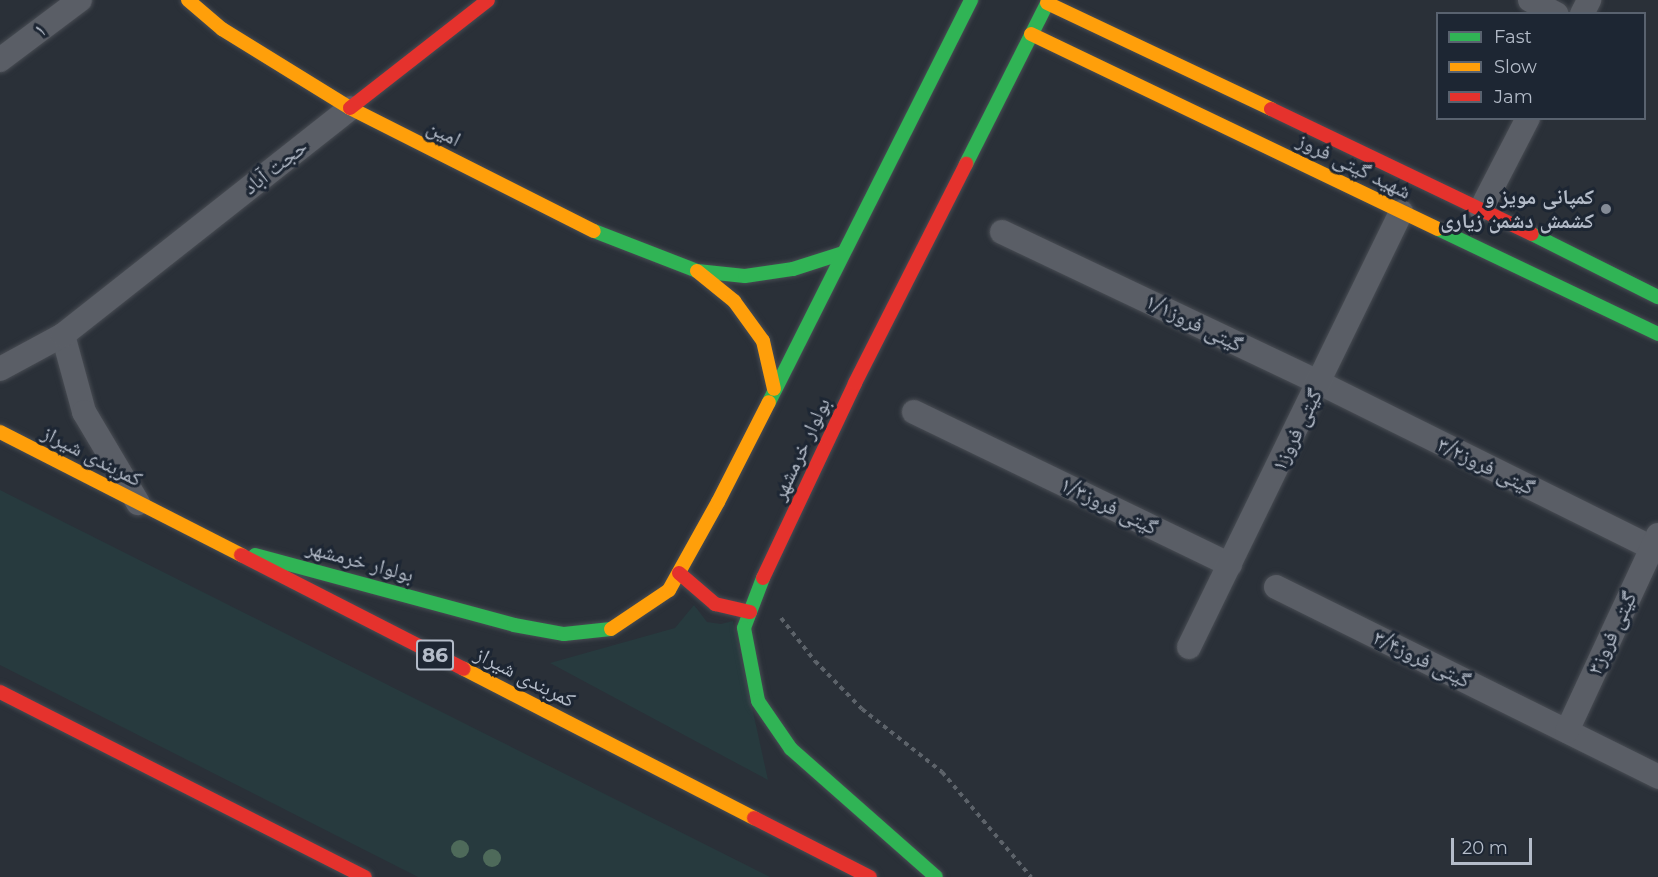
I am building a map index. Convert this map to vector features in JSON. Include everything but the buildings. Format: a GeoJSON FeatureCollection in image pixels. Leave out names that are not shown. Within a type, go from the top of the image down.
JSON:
{"type":"FeatureCollection","features":[{"type":"Feature","properties":{"kind":"main road","name":"امین"},"geometry":{"type":"LineString","coordinates":[[188,0],[222,29],[350,108],[576,224],[697,271]]}},
{"type":"Feature","properties":{"kind":"main road","name":"حجت آباد"},"geometry":{"type":"LineString","coordinates":[[350,108],[488,0]]}},
{"type":"Feature","properties":{"kind":"main road","name":"بولوار خرمشهر"},"geometry":{"type":"LineString","coordinates":[[221,546],[514,625],[564,634],[610,630],[669,590],[774,389],[971,0]]}},
{"type":"Feature","properties":{"kind":"main road","name":"بولوار خرمشهر"},"geometry":{"type":"LineString","coordinates":[[936,877],[790,749],[758,701],[744,628],[759,590],[855,383],[1048,2]]}},
{"type":"Feature","properties":{"kind":"main road","name":"شهید گیتی فروز"},"geometry":{"type":"LineString","coordinates":[[1048,2],[1481,209],[1658,297]]}},
{"type":"Feature","properties":{"kind":"main road","name":"شهید گیتی فروز"},"geometry":{"type":"LineString","coordinates":[[1031,34],[1658,334]]}},
{"type":"Feature","properties":{"kind":"main road"},"geometry":{"type":"LineString","coordinates":[[697,271],[745,276],[793,269],[843,253]]}},
{"type":"Feature","properties":{"kind":"main road"},"geometry":{"type":"LineString","coordinates":[[697,271],[734,301],[763,341],[774,389]]}},
{"type":"Feature","properties":{"kind":"main road","name":"کمربندی شیراز"},"geometry":{"type":"LineString","coordinates":[[0,432],[870,877]]}},
{"type":"Feature","properties":{"kind":"main road"},"geometry":{"type":"LineString","coordinates":[[679,573],[715,604],[750,612]]}},
{"type":"Feature","properties":{"kind":"main road"},"geometry":{"type":"LineString","coordinates":[[0,692],[365,877]]}},
{"type":"Feature","properties":{"kind":"street","name":"۱"},"geometry":{"type":"LineString","coordinates":[[0,60],[80,0]]}},
{"type":"Feature","properties":{"kind":"street"},"geometry":{"type":"LineString","coordinates":[[1530,0],[1552,12]]}},
{"type":"Feature","properties":{"kind":"street","name":"حجت آباد"},"geometry":{"type":"LineString","coordinates":[[0,369],[63,335],[350,108]]}},
{"type":"Feature","properties":{"kind":"street"},"geometry":{"type":"LineString","coordinates":[[1481,209],[1527,120]]}},
{"type":"Feature","properties":{"kind":"street","name":"۱گیتی فروز"},"geometry":{"type":"LineString","coordinates":[[1189,646],[1320,383],[1401,212]]}},
{"type":"Feature","properties":{"kind":"street","name":"۱/۱گیتی فروز"},"geometry":{"type":"LineString","coordinates":[[1002,232],[1320,383]]}},
{"type":"Feature","properties":{"kind":"street"},"geometry":{"type":"LineString","coordinates":[[63,335],[84,412],[138,503]]}},
{"type":"Feature","properties":{"kind":"street","name":"۳/۲گیتی فروز"},"geometry":{"type":"LineString","coordinates":[[1320,383],[1656,544]]}},
{"type":"Feature","properties":{"kind":"street","name":"۱/۳گیتی فروز"},"geometry":{"type":"LineString","coordinates":[[914,412],[1230,565]]}},
{"type":"Feature","properties":{"kind":"street","name":"۳گیتی فروز"},"geometry":{"type":"LineString","coordinates":[[1567,731],[1656,544]]}},
{"type":"Feature","properties":{"kind":"street","name":"۳/۴گیتی فروز"},"geometry":{"type":"LineString","coordinates":[[1276,587],[1658,777]]}},
{"type":"Feature","properties":{"kind":"path"},"geometry":{"type":"LineString","coordinates":[[759,590],[815,661],[862,709],[942,772],[1031,877]]}},
{"type":"Feature","properties":{"kind":"green space"},"geometry":{"type":"Polygon","coordinates":[[[0,490],[770,877],[418,877],[0,665],[0,490]]]}},
{"type":"Feature","properties":{"kind":"green space"},"geometry":{"type":"Polygon","coordinates":[[[694,605],[707,622],[721,624],[733,621],[768,780],[550,663],[675,628],[694,605]]]}},
{"type":"Feature","properties":{"kind":"traffic: fast"},"geometry":{"type":"LineString","coordinates":[[769,402],[971,0]]}},
{"type":"Feature","properties":{"kind":"traffic: fast"},"geometry":{"type":"LineString","coordinates":[[966,164],[1049,0]]}},
{"type":"Feature","properties":{"kind":"traffic: fast"},"geometry":{"type":"LineString","coordinates":[[1438,229],[1658,334]]}},
{"type":"Feature","properties":{"kind":"traffic: fast"},"geometry":{"type":"LineString","coordinates":[[594,231],[697,271],[745,276],[793,269],[843,253]]}},
{"type":"Feature","properties":{"kind":"traffic: fast"},"geometry":{"type":"LineString","coordinates":[[1532,234],[1658,297]]}},
{"type":"Feature","properties":{"kind":"traffic: fast"},"geometry":{"type":"LineString","coordinates":[[255,555],[514,625],[564,634],[611,629]]}},
{"type":"Feature","properties":{"kind":"traffic: fast"},"geometry":{"type":"LineString","coordinates":[[763,578],[744,628],[758,701],[791,749],[936,877]]}},
{"type":"Feature","properties":{"kind":"traffic: slow"},"geometry":{"type":"LineString","coordinates":[[188,0],[222,29],[350,108],[594,231]]}},
{"type":"Feature","properties":{"kind":"traffic: slow"},"geometry":{"type":"LineString","coordinates":[[1047,3],[1271,109]]}},
{"type":"Feature","properties":{"kind":"traffic: slow"},"geometry":{"type":"LineString","coordinates":[[1031,34],[1438,229]]}},
{"type":"Feature","properties":{"kind":"traffic: slow"},"geometry":{"type":"LineString","coordinates":[[697,271],[734,301],[763,341],[774,389]]}},
{"type":"Feature","properties":{"kind":"traffic: slow"},"geometry":{"type":"LineString","coordinates":[[611,629],[669,590],[718,502],[769,402]]}},
{"type":"Feature","properties":{"kind":"traffic: slow"},"geometry":{"type":"LineString","coordinates":[[0,432],[241,555]]}},
{"type":"Feature","properties":{"kind":"traffic: slow"},"geometry":{"type":"LineString","coordinates":[[464,669],[754,818]]}},
{"type":"Feature","properties":{"kind":"traffic: jam"},"geometry":{"type":"LineString","coordinates":[[350,108],[488,0]]}},
{"type":"Feature","properties":{"kind":"traffic: jam"},"geometry":{"type":"LineString","coordinates":[[1271,109],[1532,234]]}},
{"type":"Feature","properties":{"kind":"traffic: jam"},"geometry":{"type":"LineString","coordinates":[[763,578],[855,383],[966,164]]}},
{"type":"Feature","properties":{"kind":"traffic: jam"},"geometry":{"type":"LineString","coordinates":[[241,555],[464,669]]}},
{"type":"Feature","properties":{"kind":"traffic: jam"},"geometry":{"type":"LineString","coordinates":[[679,573],[715,604],[750,612]]}},
{"type":"Feature","properties":{"kind":"traffic: jam"},"geometry":{"type":"LineString","coordinates":[[0,692],[365,877]]}},
{"type":"Feature","properties":{"kind":"traffic: jam"},"geometry":{"type":"LineString","coordinates":[[754,818],[870,877]]}},
{"type":"Feature","properties":{"kind":"place","name":"کمپانی مویز و کشمش دشمن زیاری"},"geometry":{"type":"Point","coordinates":[1606,209]}}]}
